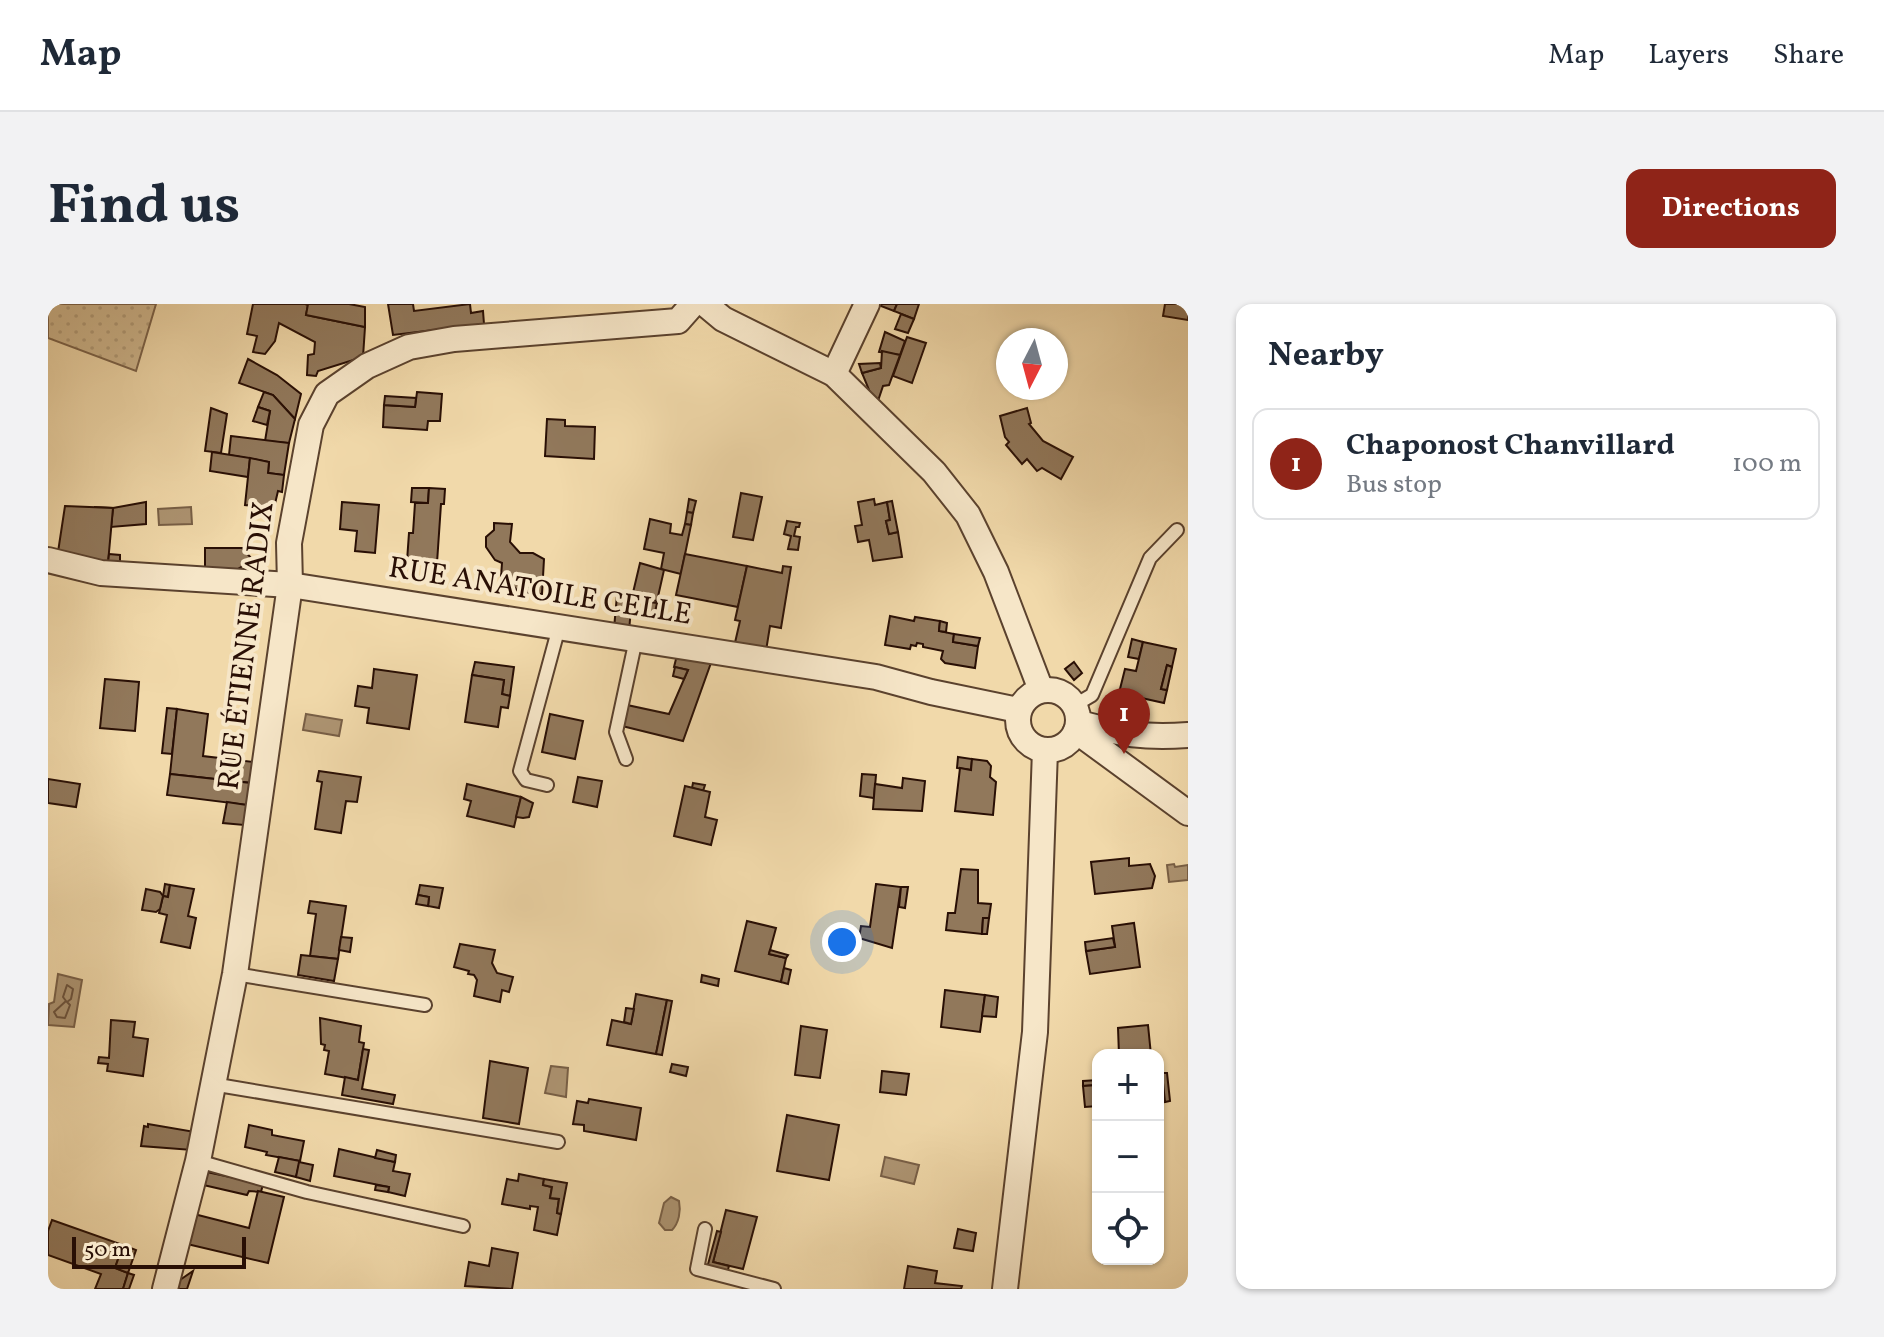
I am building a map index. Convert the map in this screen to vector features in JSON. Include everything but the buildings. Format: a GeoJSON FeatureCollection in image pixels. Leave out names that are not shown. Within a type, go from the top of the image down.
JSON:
{"type":"FeatureCollection","features":[{"type":"Feature","properties":{"kind":"street","name":"RUE ÉTIENNE RADIX"},"geometry":{"type":"LineString","coordinates":[[165,1289],[198,1161],[235,974],[290,585],[289,543],[311,425],[327,394],[367,366],[409,347],[454,339],[678,321],[693,304]]}},
{"type":"Feature","properties":{"kind":"street"},"geometry":{"type":"LineString","coordinates":[[705,304],[723,319],[834,374],[934,472],[968,515],[996,572],[1041,690]]}},
{"type":"Feature","properties":{"kind":"street"},"geometry":{"type":"LineString","coordinates":[[834,374],[867,304]]}},
{"type":"Feature","properties":{"kind":"street","name":"RUE ANATOILE CELLE"},"geometry":{"type":"LineString","coordinates":[[48,560],[101,573],[290,585],[876,677],[1018,710]]}},
{"type":"Feature","properties":{"kind":"street"},"geometry":{"type":"LineString","coordinates":[[1077,720],[1069,742],[1058,749],[1045,750],[1032,746],[1022,737],[1017,724],[1018,710],[1031,694],[1054,689],[1067,695],[1077,720],[1188,813]]}},
{"type":"Feature","properties":{"kind":"street"},"geometry":{"type":"LineString","coordinates":[[1077,720],[1119,734],[1148,738],[1188,735]]}},
{"type":"Feature","properties":{"kind":"street"},"geometry":{"type":"LineString","coordinates":[[1005,1289],[1035,1032],[1045,750]]}},
{"type":"Feature","properties":{"kind":"lane"},"geometry":{"type":"LineString","coordinates":[[1077,720],[1092,695],[1150,558],[1177,530]]}},
{"type":"Feature","properties":{"kind":"lane"},"geometry":{"type":"LineString","coordinates":[[547,785],[526,780],[520,771],[559,627]]}},
{"type":"Feature","properties":{"kind":"lane"},"geometry":{"type":"LineString","coordinates":[[626,759],[616,732],[636,639]]}},
{"type":"Feature","properties":{"kind":"lane"},"geometry":{"type":"LineString","coordinates":[[235,974],[425,1005]]}},
{"type":"Feature","properties":{"kind":"lane"},"geometry":{"type":"LineString","coordinates":[[212,1084],[558,1142]]}},
{"type":"Feature","properties":{"kind":"lane"},"geometry":{"type":"LineString","coordinates":[[198,1161],[307,1192],[463,1226]]}},
{"type":"Feature","properties":{"kind":"lane"},"geometry":{"type":"LineString","coordinates":[[705,1229],[697,1269],[774,1289]]}},
{"type":"Feature","properties":{"kind":"shaded area"},"geometry":{"type":"Polygon","coordinates":[[[48,304],[156,304],[136,371],[48,338],[48,304]]]}},
{"type":"Feature","properties":{"kind":"water"},"geometry":{"type":"Polygon","coordinates":[[[191,507],[192,524],[159,525],[158,509],[191,507]]]}},
{"type":"Feature","properties":{"kind":"water"},"geometry":{"type":"Polygon","coordinates":[[[306,714],[342,720],[339,736],[303,730],[306,714]]]}},
{"type":"Feature","properties":{"kind":"water"},"geometry":{"type":"Polygon","coordinates":[[[1174,864],[1175,867],[1188,865],[1188,880],[1169,882],[1167,865],[1174,864]]]}},
{"type":"Feature","properties":{"kind":"water"},"geometry":{"type":"Polygon","coordinates":[[[58,974],[82,980],[74,1027],[48,1025],[49,1004],[54,1002],[58,974]]]}},
{"type":"Feature","properties":{"kind":"water"},"geometry":{"type":"Polygon","coordinates":[[[551,1066],[568,1068],[566,1097],[545,1093],[551,1066]]]}},
{"type":"Feature","properties":{"kind":"water"},"geometry":{"type":"Polygon","coordinates":[[[885,1157],[919,1165],[914,1184],[881,1176],[885,1157]]]}},
{"type":"Feature","properties":{"kind":"water"},"geometry":{"type":"Polygon","coordinates":[[[671,1197],[679,1201],[679,1217],[672,1230],[665,1230],[659,1223],[664,1203],[671,1197]]]}},
{"type":"Feature","properties":{"kind":"place","name":"Chaponost Chanvillard"},"geometry":{"type":"Point","coordinates":[1124,754]}}]}
